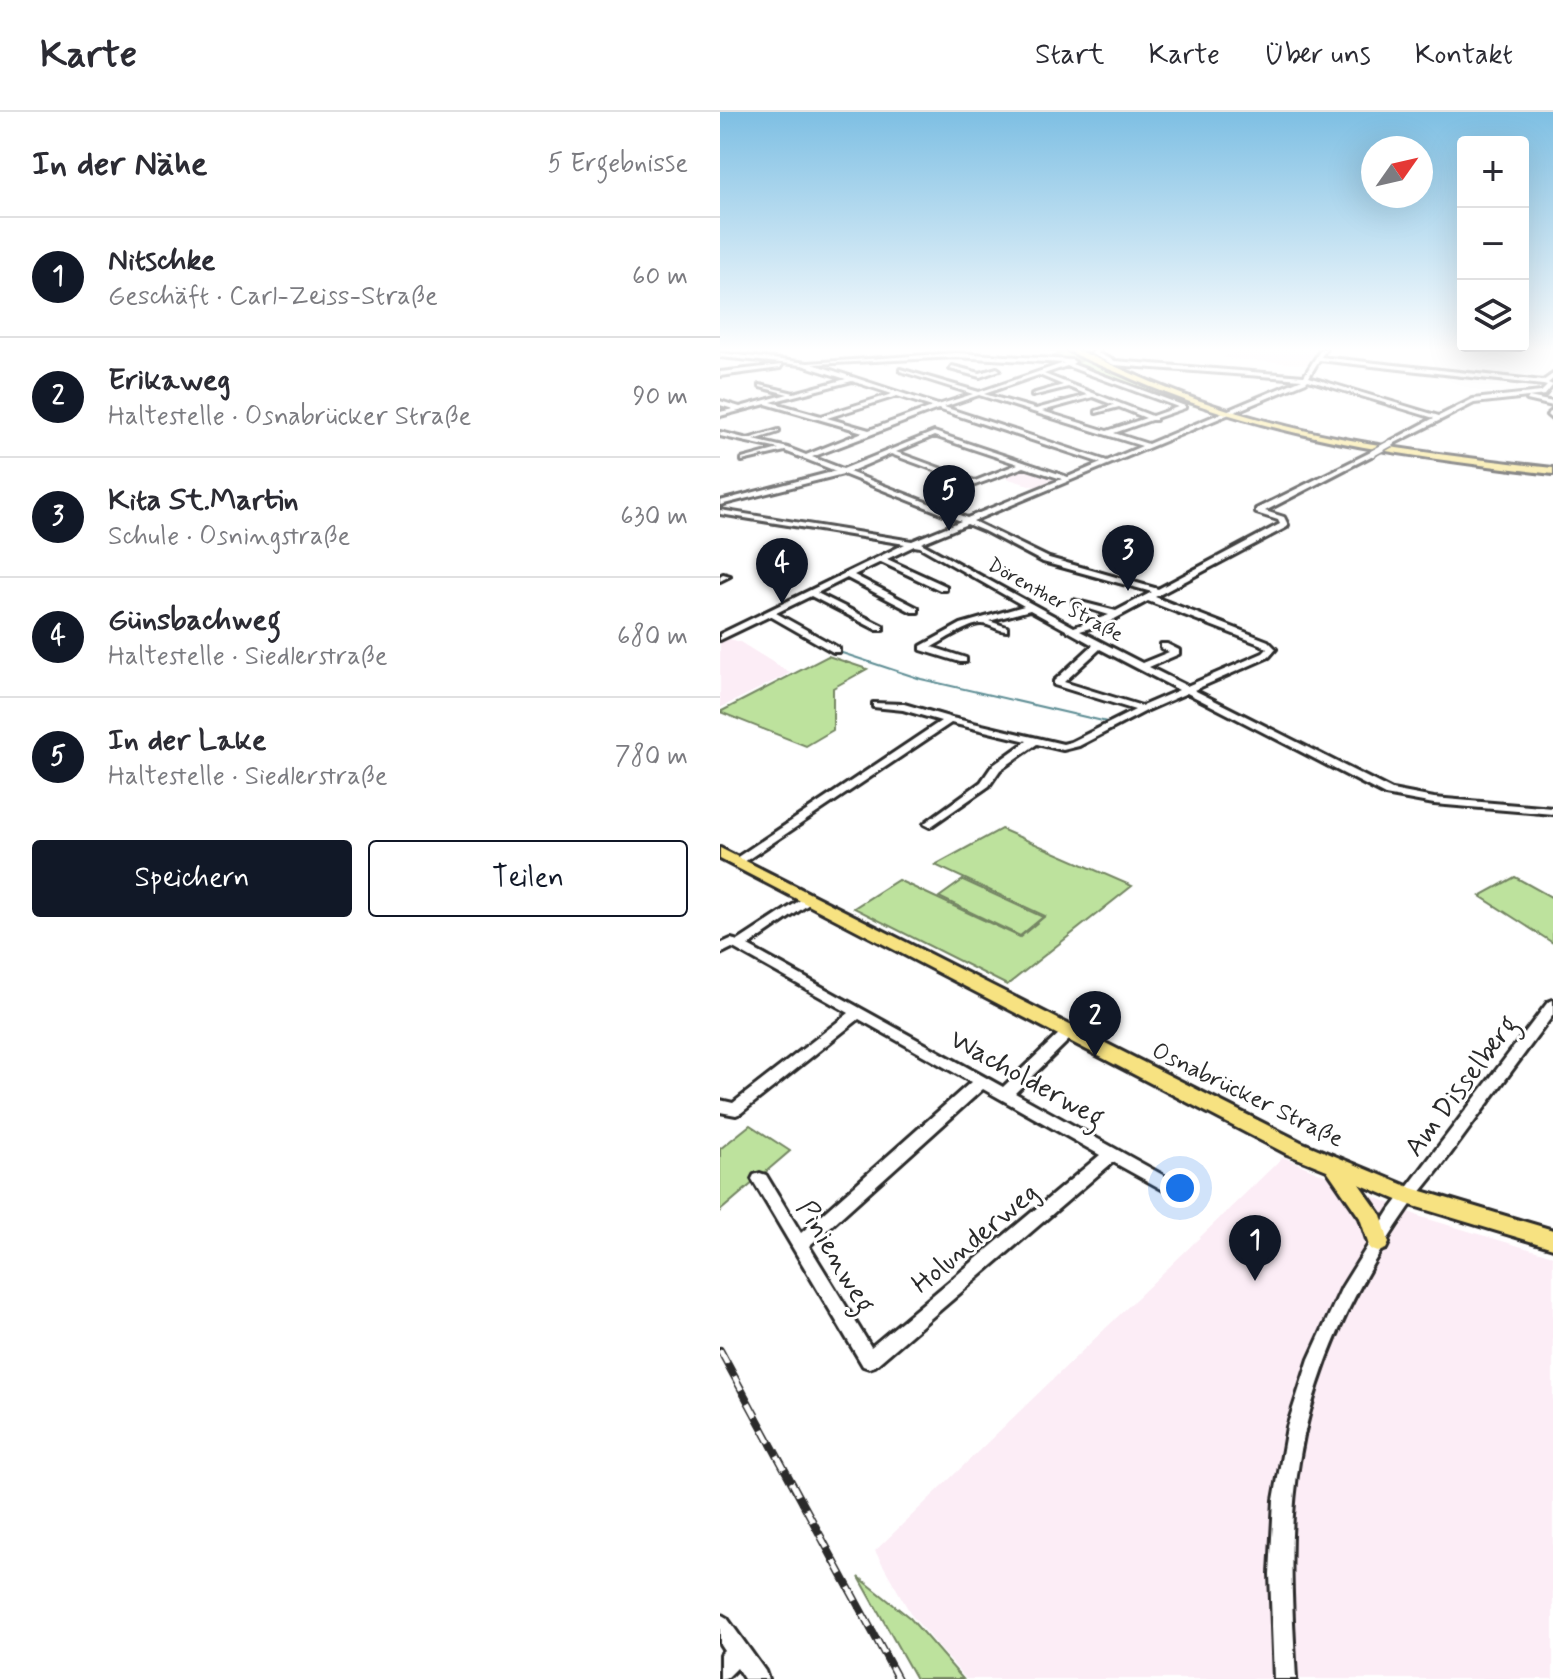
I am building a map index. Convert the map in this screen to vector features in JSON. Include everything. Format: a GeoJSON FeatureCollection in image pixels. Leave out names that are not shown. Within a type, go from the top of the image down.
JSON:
{"type":"FeatureCollection","features":[{"type":"Feature","properties":{"kind":"main road"},"geometry":{"type":"LineString","coordinates":[[1263,422],[1396,451],[1553,471]]}},
{"type":"Feature","properties":{"kind":"main road","name":"Osnabrücker Straße"},"geometry":{"type":"LineString","coordinates":[[720,853],[1067,1034],[1335,1167],[1407,1195],[1553,1239]]}},
{"type":"Feature","properties":{"kind":"main road"},"geometry":{"type":"LineString","coordinates":[[1335,1167],[1370,1215],[1378,1243]]}},
{"type":"Feature","properties":{"kind":"street"},"geometry":{"type":"LineString","coordinates":[[835,422],[869,432]]}},
{"type":"Feature","properties":{"kind":"street"},"geometry":{"type":"LineString","coordinates":[[806,457],[896,422]]}},
{"type":"Feature","properties":{"kind":"street"},"geometry":{"type":"LineString","coordinates":[[983,422],[1108,463]]}},
{"type":"Feature","properties":{"kind":"street"},"geometry":{"type":"LineString","coordinates":[[1073,422],[1149,446]]}},
{"type":"Feature","properties":{"kind":"street"},"geometry":{"type":"LineString","coordinates":[[1108,433],[1144,422]]}},
{"type":"Feature","properties":{"kind":"street"},"geometry":{"type":"LineString","coordinates":[[720,637],[914,543],[1206,422]]}},
{"type":"Feature","properties":{"kind":"street"},"geometry":{"type":"LineString","coordinates":[[1073,630],[1149,598],[1284,525],[1281,519],[1259,511],[1431,422]]}},
{"type":"Feature","properties":{"kind":"street"},"geometry":{"type":"LineString","coordinates":[[748,440],[777,431]]}},
{"type":"Feature","properties":{"kind":"street"},"geometry":{"type":"LineString","coordinates":[[720,434],[786,449],[965,521],[1046,560],[1160,592]]}},
{"type":"Feature","properties":{"kind":"street"},"geometry":{"type":"LineString","coordinates":[[720,503],[842,472],[934,434],[1068,479]]}},
{"type":"Feature","properties":{"kind":"street"},"geometry":{"type":"LineString","coordinates":[[744,460],[786,449]]}},
{"type":"Feature","properties":{"kind":"street"},"geometry":{"type":"LineString","coordinates":[[891,452],[975,483],[1025,464]]}},
{"type":"Feature","properties":{"kind":"street","name":"Dörenther Straße"},"geometry":{"type":"LineString","coordinates":[[720,512],[929,548],[1099,645],[1389,793],[1434,801],[1553,811]]}},
{"type":"Feature","properties":{"kind":"street"},"geometry":{"type":"LineString","coordinates":[[881,559],[943,588]]}},
{"type":"Feature","properties":{"kind":"street"},"geometry":{"type":"LineString","coordinates":[[847,575],[915,610]]}},
{"type":"Feature","properties":{"kind":"street"},"geometry":{"type":"LineString","coordinates":[[811,593],[880,628]]}},
{"type":"Feature","properties":{"kind":"street"},"geometry":{"type":"LineString","coordinates":[[876,705],[904,707],[1063,747],[1266,655],[1272,649],[1265,643],[1149,598]]}},
{"type":"Feature","properties":{"kind":"street"},"geometry":{"type":"LineString","coordinates":[[1076,602],[1116,614]]}},
{"type":"Feature","properties":{"kind":"street"},"geometry":{"type":"LineString","coordinates":[[963,660],[924,648],[964,626],[1030,607]]}},
{"type":"Feature","properties":{"kind":"street"},"geometry":{"type":"LineString","coordinates":[[770,613],[836,650]]}},
{"type":"Feature","properties":{"kind":"street"},"geometry":{"type":"LineString","coordinates":[[720,621],[736,630]]}},
{"type":"Feature","properties":{"kind":"street"},"geometry":{"type":"LineString","coordinates":[[980,621],[1004,629]]}},
{"type":"Feature","properties":{"kind":"street"},"geometry":{"type":"LineString","coordinates":[[1099,645],[1057,683],[1143,709]]}},
{"type":"Feature","properties":{"kind":"street","name":"Dörenther Straße"},"geometry":{"type":"LineString","coordinates":[[1141,667],[1176,652],[1164,646]]}},
{"type":"Feature","properties":{"kind":"street"},"geometry":{"type":"LineString","coordinates":[[737,862],[949,720]]}},
{"type":"Feature","properties":{"kind":"street"},"geometry":{"type":"LineString","coordinates":[[930,824],[985,784],[996,768],[1034,741]]}},
{"type":"Feature","properties":{"kind":"street"},"geometry":{"type":"LineString","coordinates":[[720,950],[731,943],[739,946],[808,899]]}},
{"type":"Feature","properties":{"kind":"street","name":"Wacholderweg"},"geometry":{"type":"LineString","coordinates":[[739,946],[1173,1188]]}},
{"type":"Feature","properties":{"kind":"street","name":"Am Disselberg"},"geometry":{"type":"LineString","coordinates":[[1285,1679],[1280,1542],[1288,1463],[1307,1384],[1337,1310],[1407,1195],[1427,1174],[1553,1005]]}},
{"type":"Feature","properties":{"kind":"street"},"geometry":{"type":"LineString","coordinates":[[720,1106],[736,1109],[858,1013]]}},
{"type":"Feature","properties":{"kind":"street"},"geometry":{"type":"LineString","coordinates":[[1005,1094],[1067,1034]]}},
{"type":"Feature","properties":{"kind":"street"},"geometry":{"type":"LineString","coordinates":[[799,1245],[981,1082]]}},
{"type":"Feature","properties":{"kind":"street","name":"Holunderweg"},"geometry":{"type":"LineString","coordinates":[[869,1360],[1113,1153]]}},
{"type":"Feature","properties":{"kind":"street","name":"Pinienweg"},"geometry":{"type":"LineString","coordinates":[[760,1179],[869,1360]]}},
{"type":"Feature","properties":{"kind":"street"},"geometry":{"type":"LineString","coordinates":[[720,1625],[757,1679]]}},
{"type":"Feature","properties":{"kind":"street"},"geometry":{"type":"LineString","coordinates":[[720,1669],[738,1652]]}},
{"type":"Feature","properties":{"kind":"shaded area"},"geometry":{"type":"Polygon","coordinates":[[[1026,467],[1059,480],[1039,488],[999,476],[1026,467]]]}},
{"type":"Feature","properties":{"kind":"shaded area"},"geometry":{"type":"Polygon","coordinates":[[[727,638],[740,642],[790,673],[720,708],[720,643],[727,638]]]}},
{"type":"Feature","properties":{"kind":"shaded area"},"geometry":{"type":"Polygon","coordinates":[[[1283,1157],[1421,1217],[1553,1256],[1553,1679],[966,1679],[912,1616],[875,1551],[1283,1157]]]}},
{"type":"Feature","properties":{"kind":"green space"},"geometry":{"type":"Polygon","coordinates":[[[828,656],[867,669],[833,688],[833,730],[806,746],[720,712],[828,656]]]}},
{"type":"Feature","properties":{"kind":"green space"},"geometry":{"type":"Polygon","coordinates":[[[1001,829],[1132,886],[1007,985],[854,908],[898,880],[1020,937],[1045,916],[935,865],[1001,829]]]}},
{"type":"Feature","properties":{"kind":"green space"},"geometry":{"type":"Polygon","coordinates":[[[1515,877],[1553,898],[1553,943],[1480,896],[1515,877]]]}},
{"type":"Feature","properties":{"kind":"green space"},"geometry":{"type":"Polygon","coordinates":[[[963,880],[1043,917],[1020,936],[939,897],[963,880]]]}},
{"type":"Feature","properties":{"kind":"green space"},"geometry":{"type":"Polygon","coordinates":[[[750,1125],[790,1151],[720,1211],[720,1149],[750,1125]]]}},
{"type":"Feature","properties":{"kind":"green space"},"geometry":{"type":"Polygon","coordinates":[[[859,1577],[910,1618],[963,1679],[916,1679],[859,1577]]]}},
{"type":"Feature","properties":{"kind":"waterway"},"geometry":{"type":"LineString","coordinates":[[839,652],[921,679],[1107,722]]}},
{"type":"Feature","properties":{"kind":"railway"},"geometry":{"type":"LineString","coordinates":[[720,1350],[898,1679]]}},
{"type":"Feature","properties":{"kind":"place","name":"In der Lake"},"geometry":{"type":"Point","coordinates":[949,531]}},
{"type":"Feature","properties":{"kind":"place","name":"Kita St.Martin"},"geometry":{"type":"Point","coordinates":[1128,591]}},
{"type":"Feature","properties":{"kind":"place","name":"Günsbachweg"},"geometry":{"type":"Point","coordinates":[782,604]}},
{"type":"Feature","properties":{"kind":"place","name":"Erikaweg"},"geometry":{"type":"Point","coordinates":[1095,1057]}},
{"type":"Feature","properties":{"kind":"place","name":"Nitschke"},"geometry":{"type":"Point","coordinates":[1255,1281]}}]}
